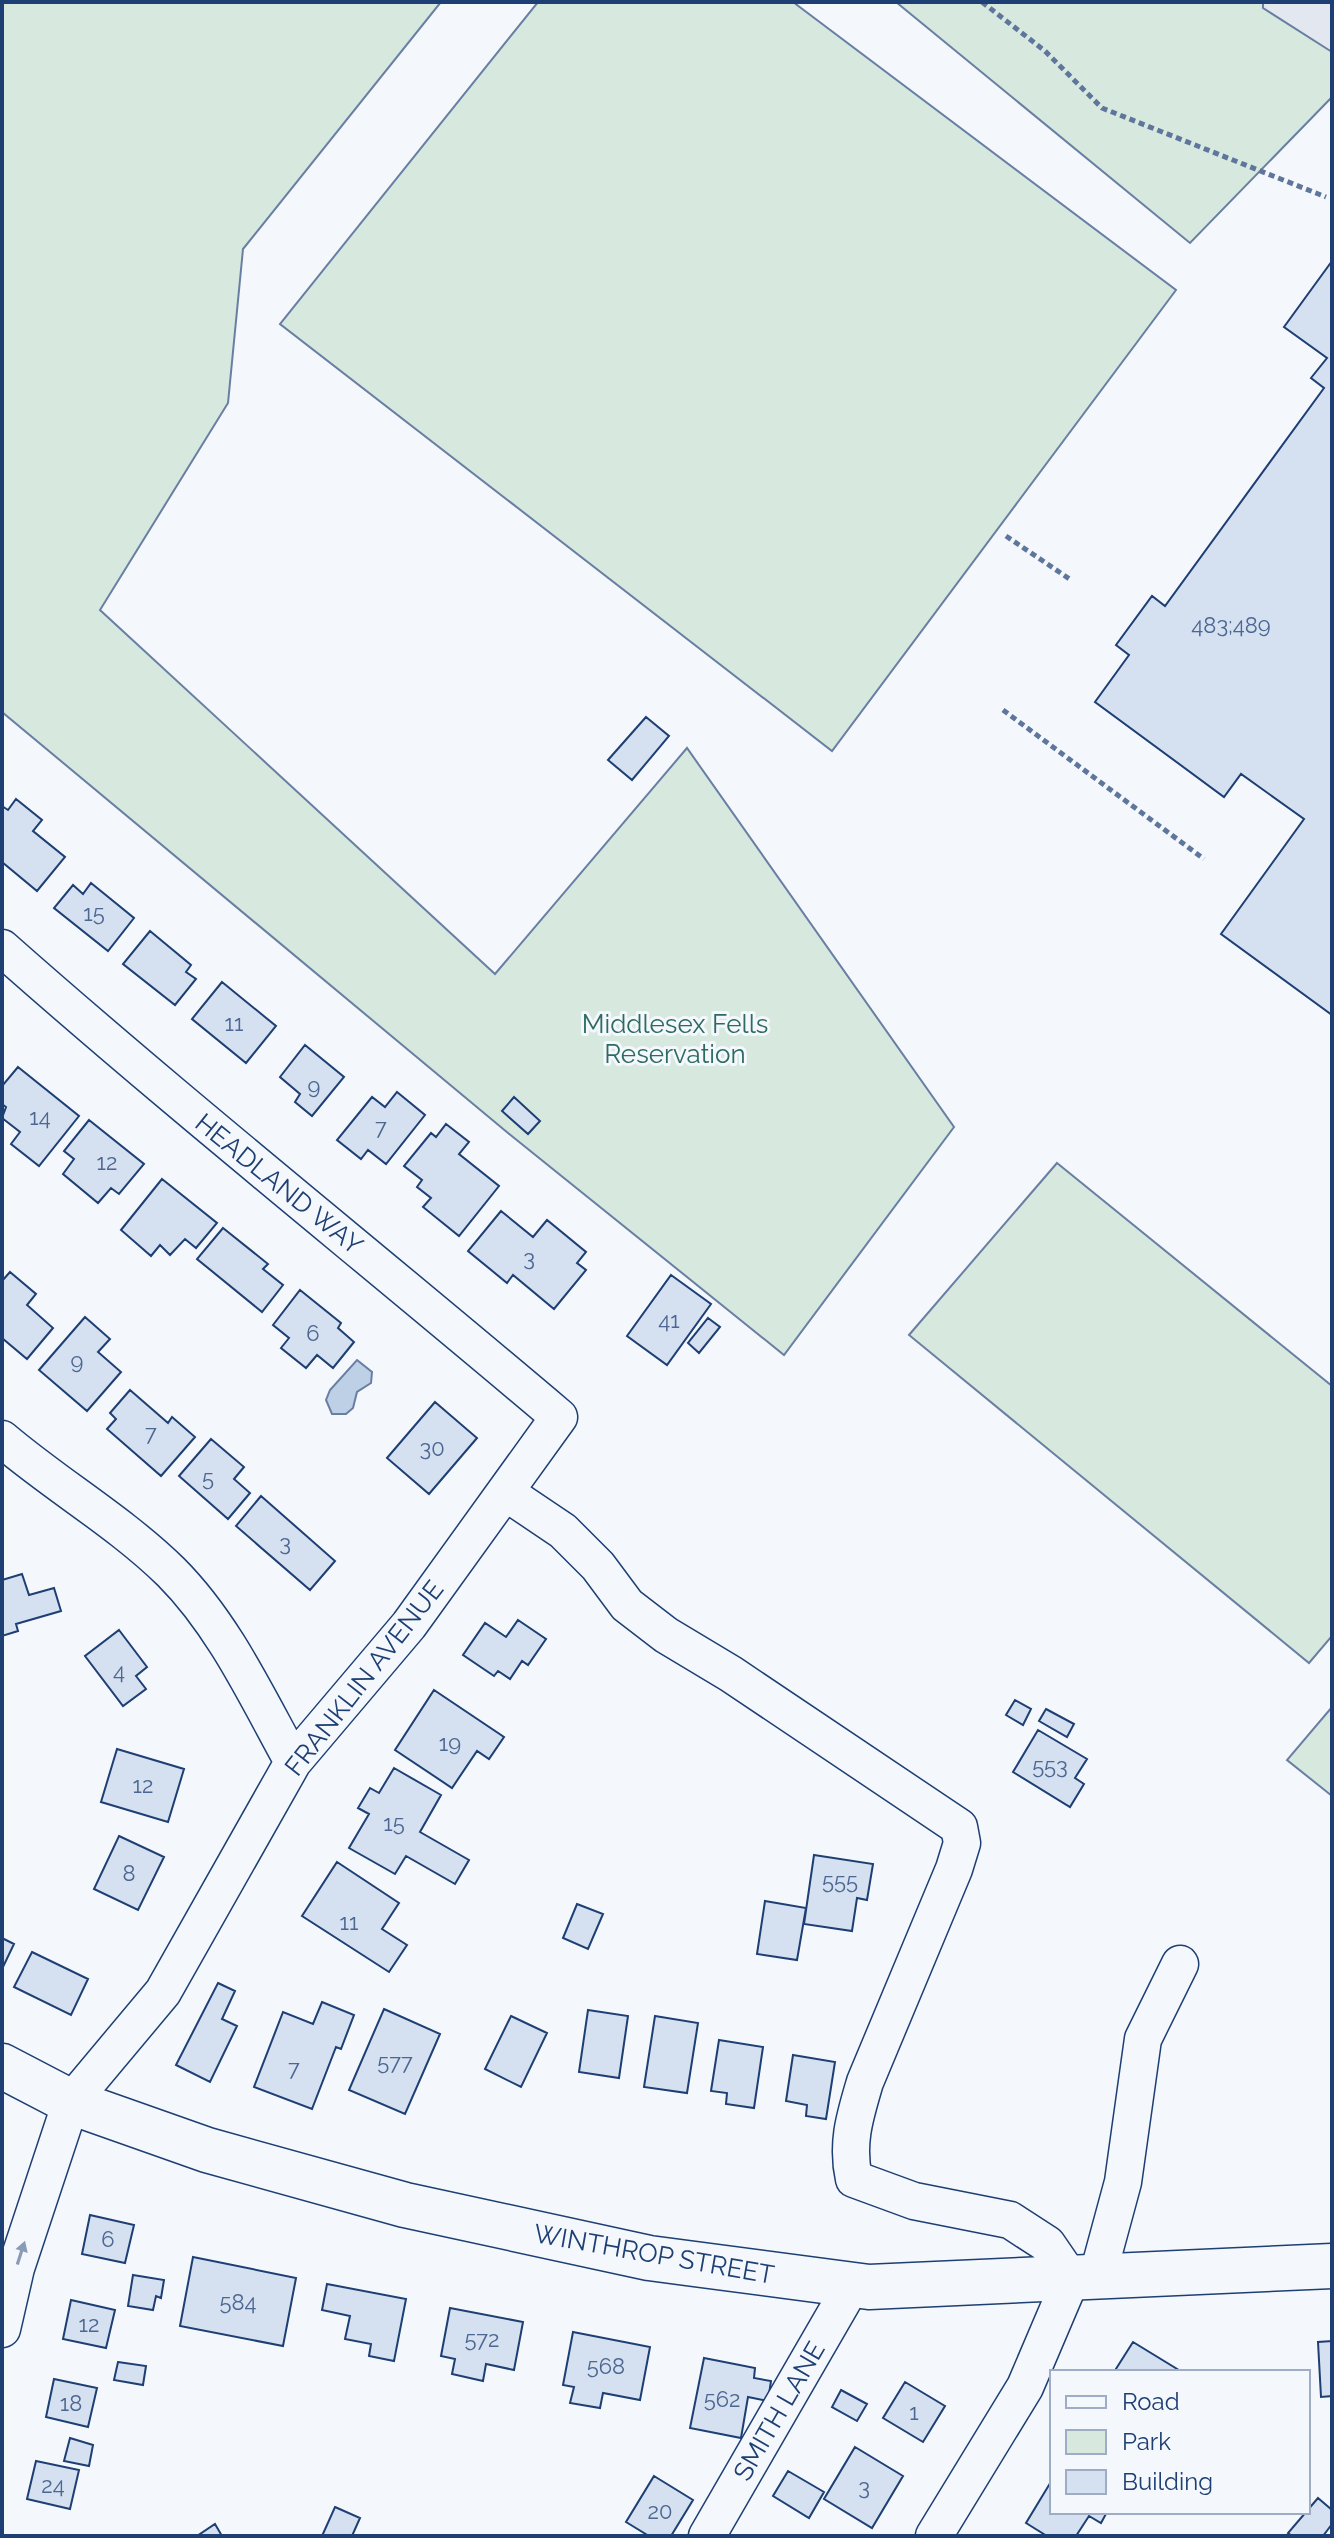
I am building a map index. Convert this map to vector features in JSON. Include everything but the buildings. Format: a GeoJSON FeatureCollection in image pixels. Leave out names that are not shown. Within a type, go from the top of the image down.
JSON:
{"type":"FeatureCollection","features":[{"type":"Feature","properties":{"kind":"main road","name":"WINTHROP STREET"},"geometry":{"type":"LineString","coordinates":[[2,2066],[71,2102],[207,2150],[405,2205],[649,2258],[852,2285],[1332,2266]]}},
{"type":"Feature","properties":{"kind":"street","name":"HEADLAND WAY"},"geometry":{"type":"LineString","coordinates":[[2,948],[167,1094],[382,1267],[559,1417]]}},
{"type":"Feature","properties":{"kind":"street","name":"FRANKLIN AVENUE"},"geometry":{"type":"LineString","coordinates":[[71,2102],[163,1992],[293,1762],[409,1625],[559,1417]]}},
{"type":"Feature","properties":{"kind":"street"},"geometry":{"type":"LineString","coordinates":[[4,1445],[146,1550],[195,1599],[215,1624],[293,1762]]}},
{"type":"Feature","properties":{"kind":"street"},"geometry":{"type":"LineString","coordinates":[[505,1492],[563,1531],[598,1566],[627,1605],[666,1635],[731,1674],[959,1827],[962,1843],[954,1869],[861,2094],[848,2150],[854,2179],[914,2201],[1010,2220],[1047,2244],[1084,2278]]}},
{"type":"Feature","properties":{"kind":"street"},"geometry":{"type":"LineString","coordinates":[[934,2536],[1025,2387],[1084,2278],[1123,2182],[1143,2039],[1180,1964]]}},
{"type":"Feature","properties":{"kind":"street"},"geometry":{"type":"LineString","coordinates":[[2,2329],[16,2268],[71,2102]]}},
{"type":"Feature","properties":{"kind":"street","name":"SMITH LANE"},"geometry":{"type":"LineString","coordinates":[[707,2536],[852,2285]]}},
{"type":"Feature","properties":{"kind":"path"},"geometry":{"type":"LineString","coordinates":[[982,2],[1045,51],[1102,108],[1326,197]]}},
{"type":"Feature","properties":{"kind":"path"},"geometry":{"type":"LineString","coordinates":[[1006,536],[1071,580]]}},
{"type":"Feature","properties":{"kind":"path"},"geometry":{"type":"LineString","coordinates":[[1003,710],[1204,859]]}},
{"type":"Feature","properties":{"kind":"green space","name":"Middlesex Fells Reservation"},"geometry":{"type":"Polygon","coordinates":[[[2,2],[441,2],[243,249],[228,403],[100,610],[495,974],[687,748],[954,1127],[784,1355],[508,1133],[2,712],[2,2]]]}},
{"type":"Feature","properties":{"kind":"green space"},"geometry":{"type":"Polygon","coordinates":[[[538,2],[793,2],[1176,290],[832,751],[280,324],[538,2]]]}},
{"type":"Feature","properties":{"kind":"green space"},"geometry":{"type":"Polygon","coordinates":[[[896,2],[1332,2],[1332,97],[1190,243],[896,2]]]}},
{"type":"Feature","properties":{"kind":"green space"},"geometry":{"type":"Polygon","coordinates":[[[1057,1163],[1332,1386],[1332,1636],[1309,1663],[909,1335],[1057,1163]]]}},
{"type":"Feature","properties":{"kind":"green space"},"geometry":{"type":"Polygon","coordinates":[[[1332,1707],[1332,1796],[1287,1760],[1332,1707]]]}},
{"type":"Feature","properties":{"kind":"shaded area"},"geometry":{"type":"Polygon","coordinates":[[[1263,2],[1332,2],[1332,52],[1263,8],[1263,2]]]}},
{"type":"Feature","properties":{"kind":"water"},"geometry":{"type":"Polygon","coordinates":[[[357,1360],[372,1372],[371,1383],[357,1392],[353,1408],[346,1414],[332,1414],[326,1400],[330,1390],[357,1360]]]}}]}
